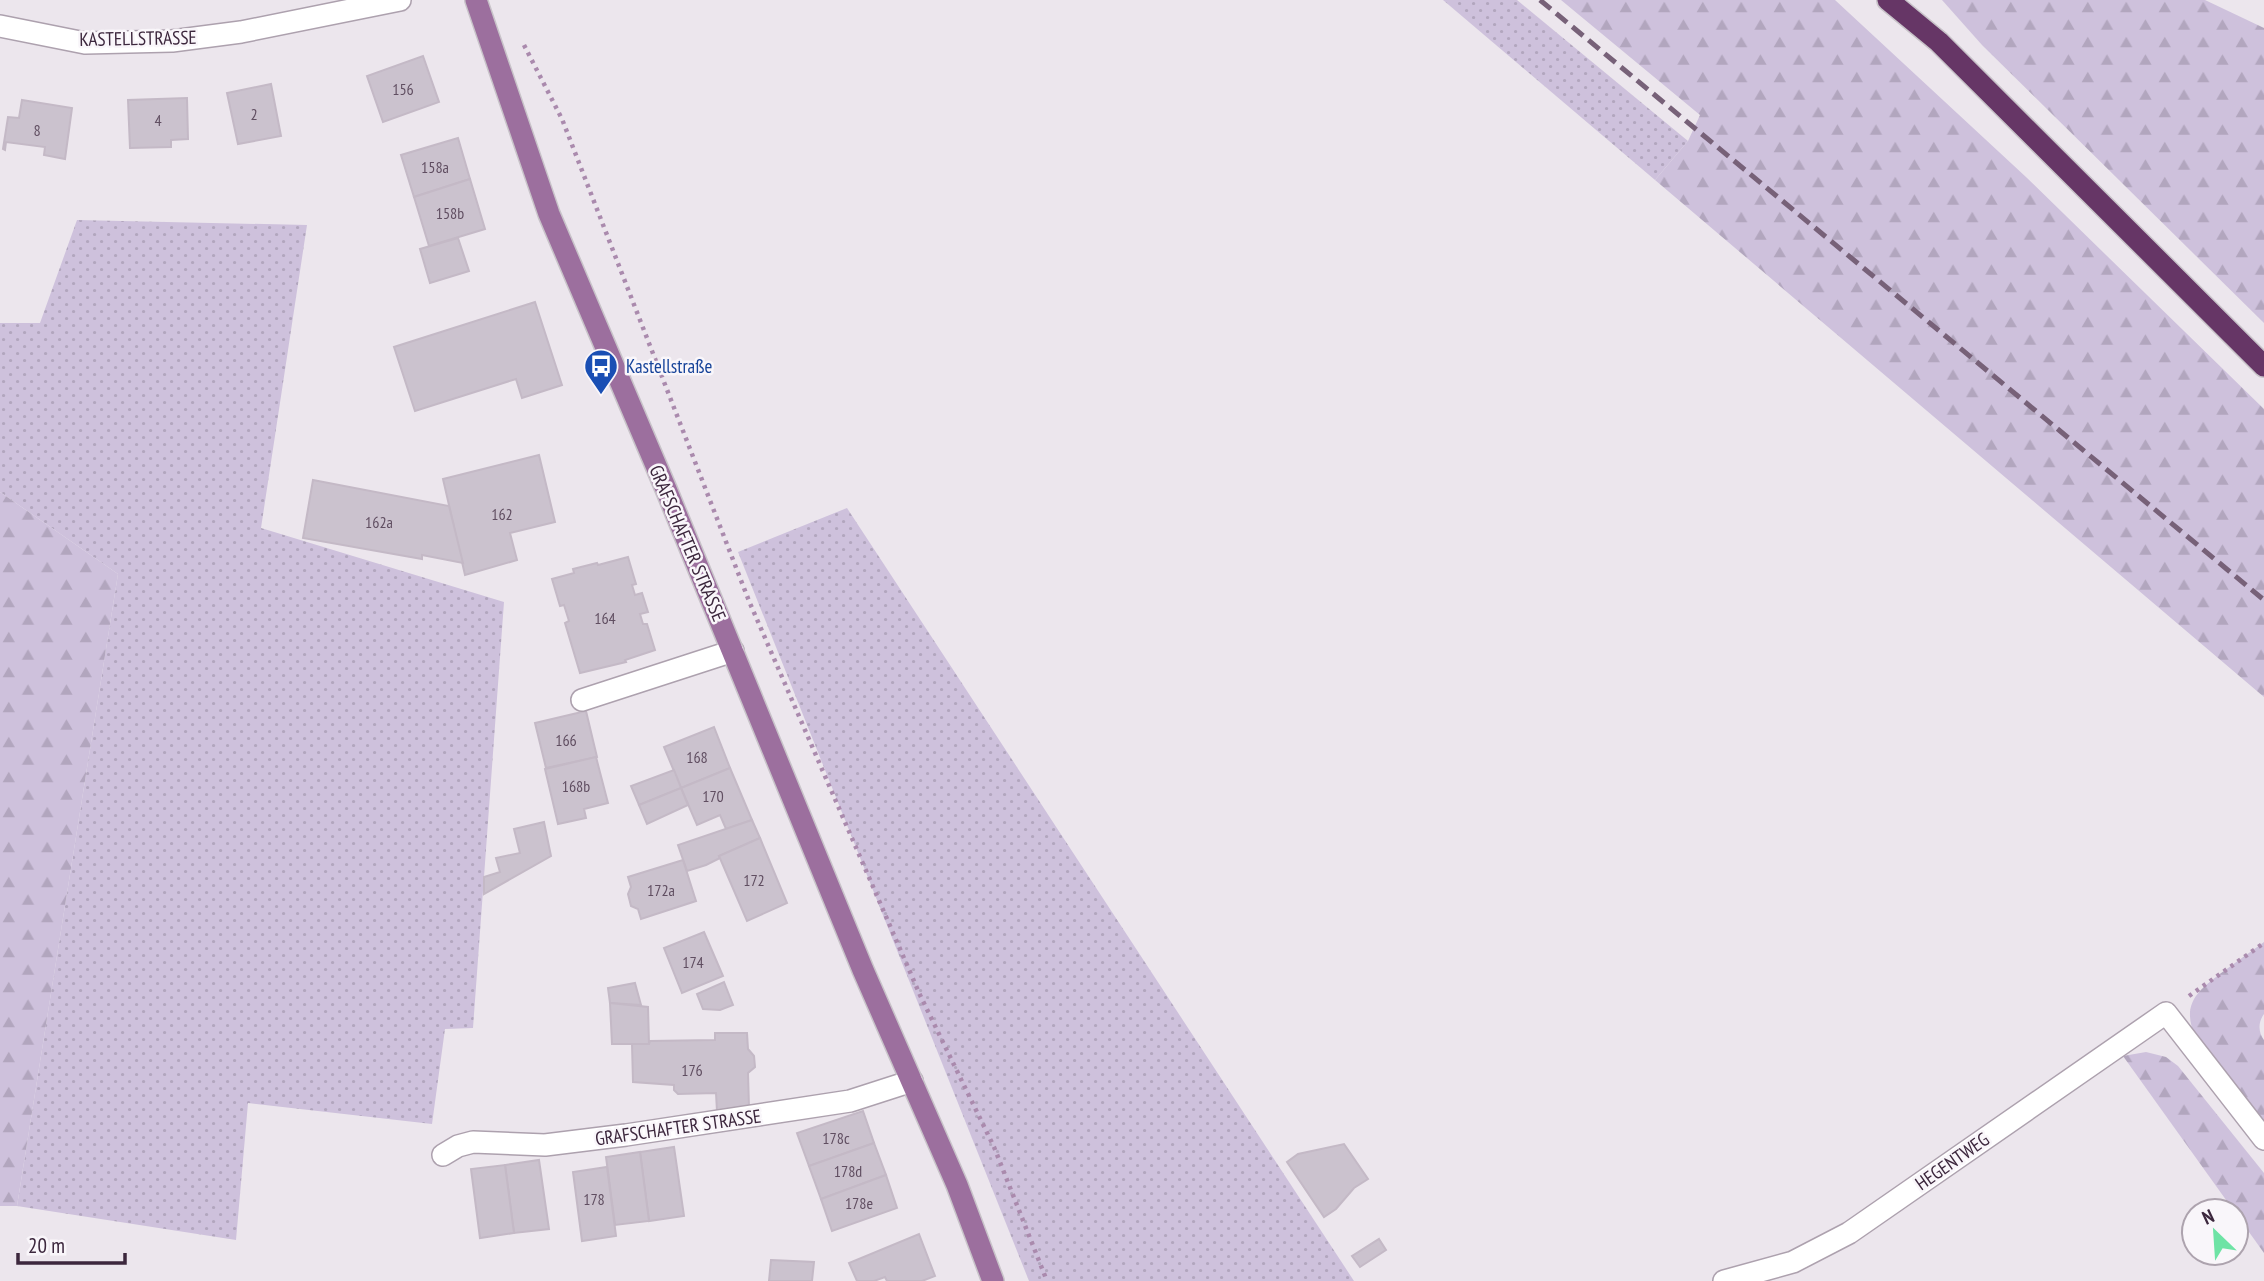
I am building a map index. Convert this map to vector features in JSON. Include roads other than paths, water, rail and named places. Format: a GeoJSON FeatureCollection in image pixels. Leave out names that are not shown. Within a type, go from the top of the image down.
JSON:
{"type":"FeatureCollection","features":[{"type":"Feature","properties":{"kind":"highway"},"geometry":{"type":"LineString","coordinates":[[1888,0],[1939,42],[2264,366]]}},
{"type":"Feature","properties":{"kind":"highway"},"geometry":{"type":"LineString","coordinates":[[1912,0],[1939,42]]}},
{"type":"Feature","properties":{"kind":"main road","name":"GRAFSCHAFTER STRASSE"},"geometry":{"type":"LineString","coordinates":[[476,0],[549,214],[733,651],[863,970],[957,1185],[993,1281]]}},
{"type":"Feature","properties":{"kind":"street","name":"KASTELLSTRASSE"},"geometry":{"type":"LineString","coordinates":[[0,26],[85,43],[172,41],[241,32],[401,0]]}},
{"type":"Feature","properties":{"kind":"street"},"geometry":{"type":"LineString","coordinates":[[582,700],[733,651]]}},
{"type":"Feature","properties":{"kind":"street","name":"HEGENTWEG"},"geometry":{"type":"LineString","coordinates":[[1724,1281],[1793,1262],[1849,1233],[2166,1013],[2264,1139]]}},
{"type":"Feature","properties":{"kind":"street","name":"GRAFSCHAFTER STRASSE"},"geometry":{"type":"LineString","coordinates":[[443,1155],[458,1146],[473,1142],[545,1145],[850,1101],[912,1081]]}},
{"type":"Feature","properties":{"kind":"railway"},"geometry":{"type":"LineString","coordinates":[[1540,0],[2264,600]]}},
{"type":"Feature","properties":{"kind":"place","name":"Kastellstraße"},"geometry":{"type":"Point","coordinates":[601,396]}}]}
